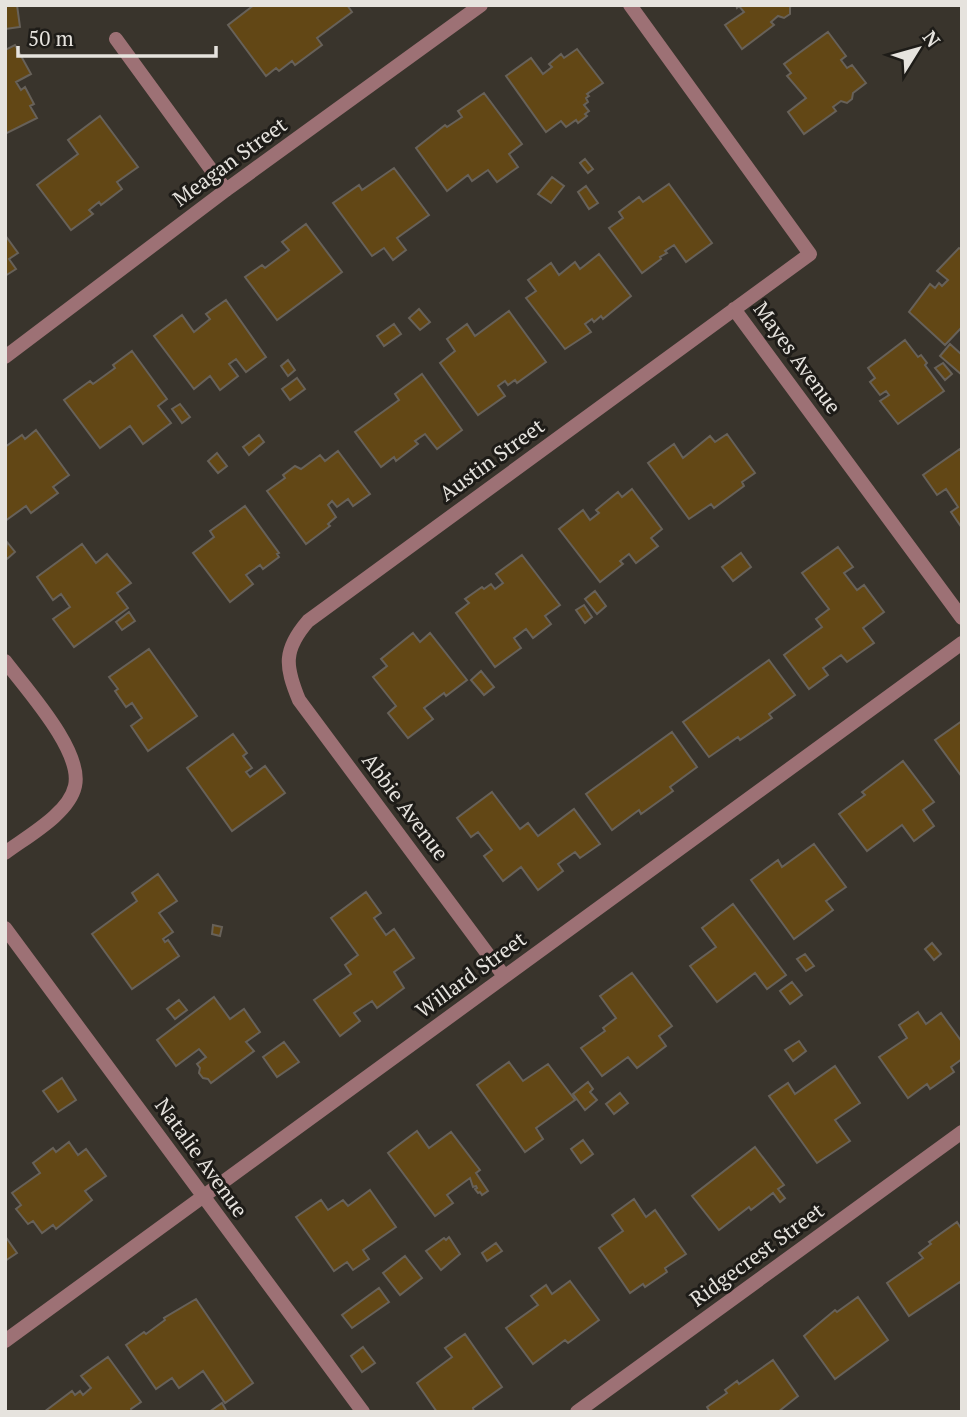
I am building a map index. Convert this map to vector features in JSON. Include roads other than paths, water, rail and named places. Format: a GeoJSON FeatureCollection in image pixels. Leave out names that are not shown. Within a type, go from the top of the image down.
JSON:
{"type":"FeatureCollection","features":[{"type":"Feature","properties":{"kind":"street","name":"Meagan Street"},"geometry":{"type":"LineString","coordinates":[[5,357],[226,190],[481,5]]}},
{"type":"Feature","properties":{"kind":"street","name":"Mayes Avenue"},"geometry":{"type":"LineString","coordinates":[[630,5],[810,254],[734,309],[962,618]]}},
{"type":"Feature","properties":{"kind":"street"},"geometry":{"type":"LineString","coordinates":[[116,39],[226,190]]}},
{"type":"Feature","properties":{"kind":"street","name":"Austin Street"},"geometry":{"type":"LineString","coordinates":[[288,657],[294,637],[308,621],[734,309]]}},
{"type":"Feature","properties":{"kind":"street","name":"Willard Street"},"geometry":{"type":"LineString","coordinates":[[5,1341],[962,643]]}},
{"type":"Feature","properties":{"kind":"street","name":"Abbie Avenue"},"geometry":{"type":"LineString","coordinates":[[288,657],[290,678],[299,700],[504,976]]}},
{"type":"Feature","properties":{"kind":"street"},"geometry":{"type":"LineString","coordinates":[[5,661],[65,742],[74,765],[75,786],[52,819],[5,852]]}},
{"type":"Feature","properties":{"kind":"street","name":"Natalie Avenue"},"geometry":{"type":"LineString","coordinates":[[5,928],[363,1412]]}},
{"type":"Feature","properties":{"kind":"street","name":"Ridgecrest Street"},"geometry":{"type":"LineString","coordinates":[[577,1412],[962,1132]]}}]}
